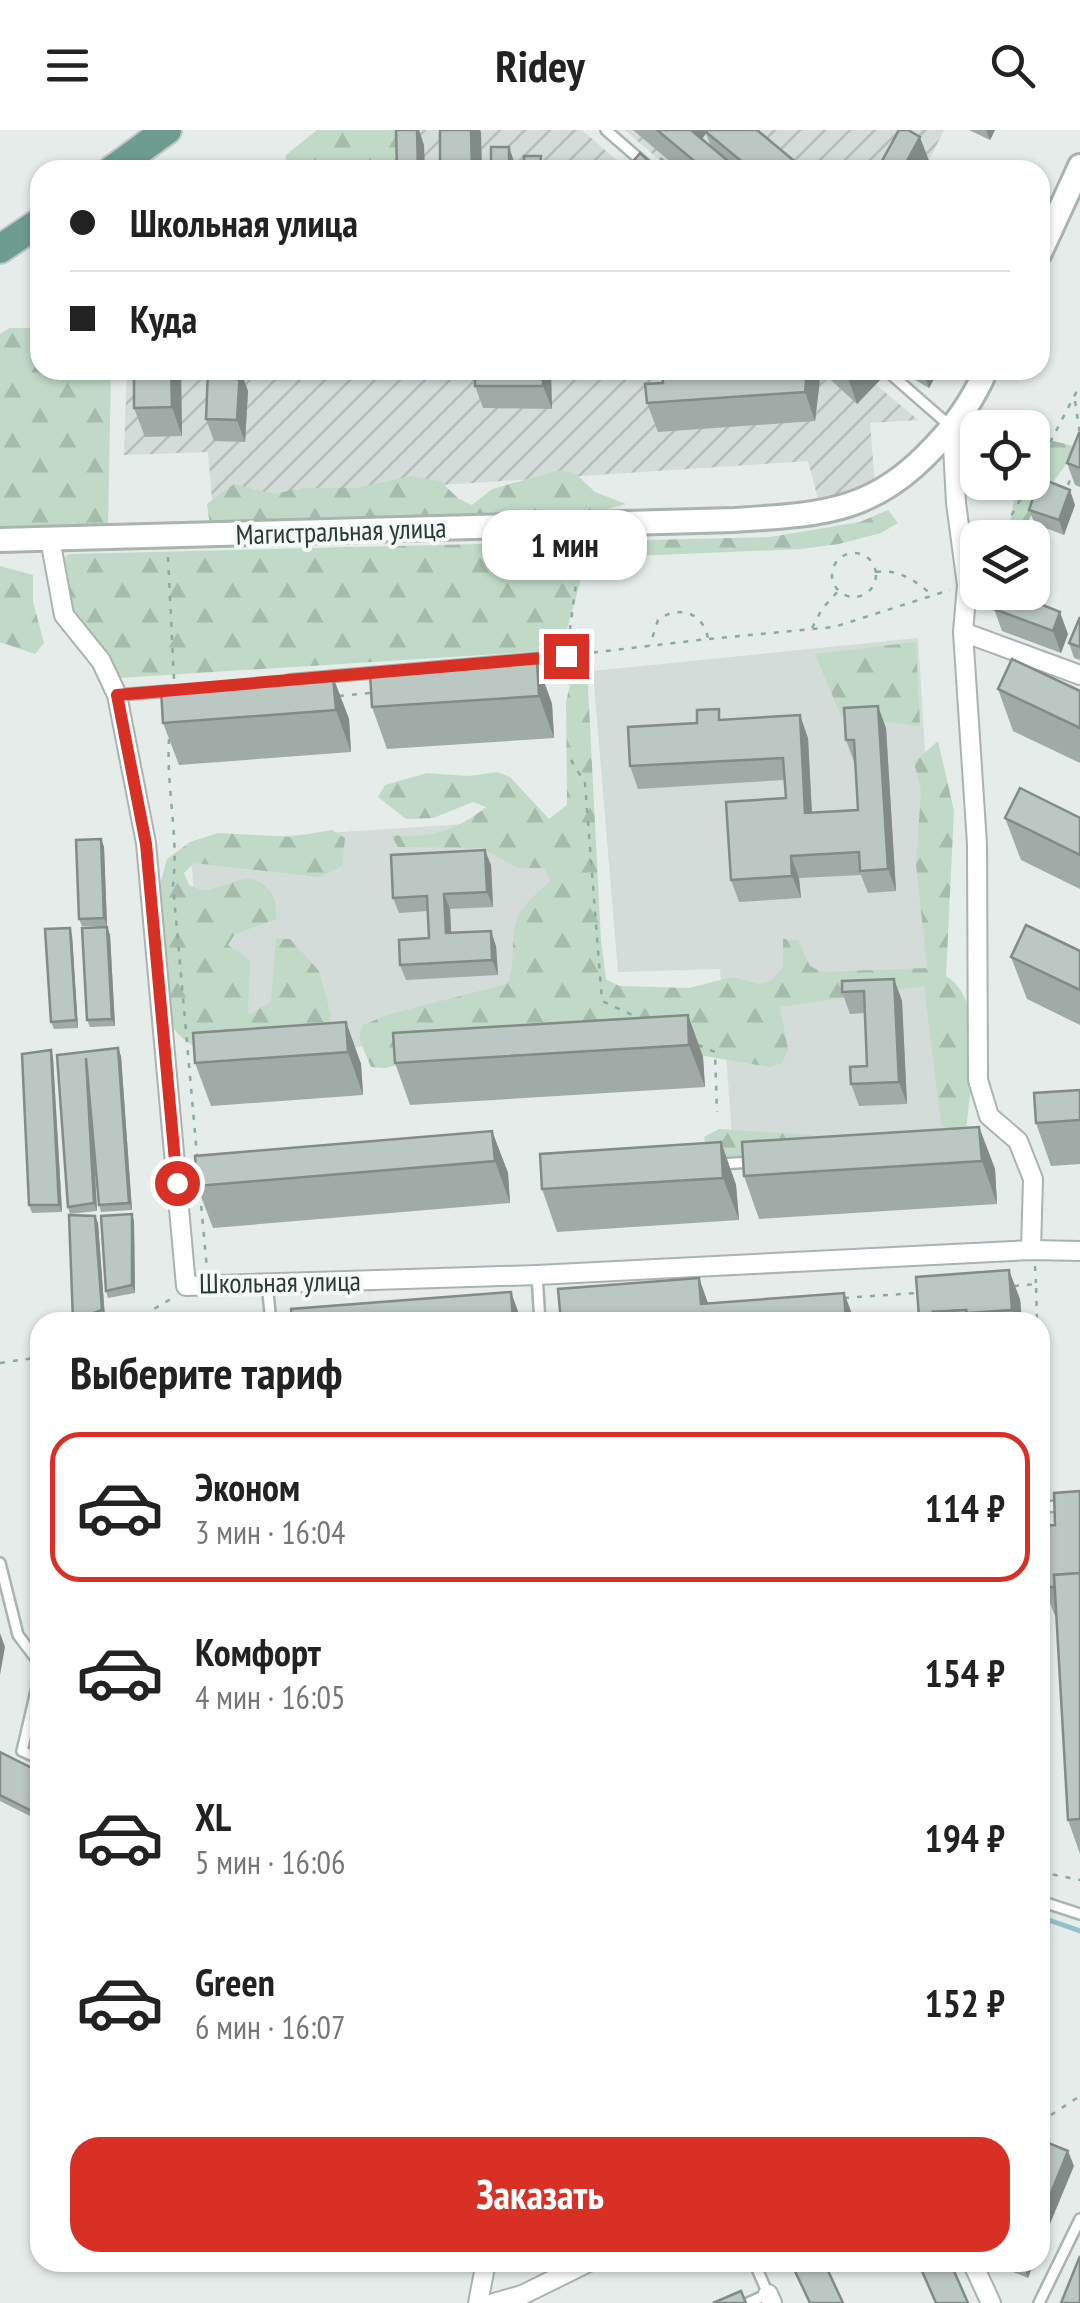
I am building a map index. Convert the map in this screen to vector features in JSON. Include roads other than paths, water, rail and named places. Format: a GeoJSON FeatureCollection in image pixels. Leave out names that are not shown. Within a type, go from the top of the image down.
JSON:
{"type":"FeatureCollection","features":[{"type":"Feature","properties":{"kind":"main road"},"geometry":{"type":"LineString","coordinates":[[126,160],[167,130]]}},
{"type":"Feature","properties":{"kind":"main road"},"geometry":{"type":"LineString","coordinates":[[0,249],[30,229]]}},
{"type":"Feature","properties":{"kind":"street"},"geometry":{"type":"LineString","coordinates":[[1050,231],[1080,166]]}},
{"type":"Feature","properties":{"kind":"street","name":"Магистральная улица"},"geometry":{"type":"LineString","coordinates":[[0,540],[784,516],[852,504],[876,495],[908,475],[952,428],[980,380]]}},
{"type":"Feature","properties":{"kind":"street"},"geometry":{"type":"LineString","coordinates":[[952,428],[956,503],[967,585],[964,632],[977,844],[978,1080],[989,1116],[1018,1142],[1033,1179],[1031,1250]]}},
{"type":"Feature","properties":{"kind":"street","name":"Школьная улица"},"geometry":{"type":"LineString","coordinates":[[50,539],[64,615],[100,661],[117,695],[146,844],[186,1286],[537,1275],[1031,1250],[1080,1252]]}},
{"type":"Feature","properties":{"kind":"street"},"geometry":{"type":"LineString","coordinates":[[964,632],[1080,675]]}},
{"type":"Feature","properties":{"kind":"street"},"geometry":{"type":"LineString","coordinates":[[478,2303],[484,2272]]}},
{"type":"Feature","properties":{"kind":"street"},"geometry":{"type":"LineString","coordinates":[[494,2303],[522,2296],[569,2272]]}},
{"type":"Feature","properties":{"kind":"street"},"geometry":{"type":"LineString","coordinates":[[977,2272],[992,2303]]}},
{"type":"Feature","properties":{"kind":"lane"},"geometry":{"type":"LineString","coordinates":[[606,130],[640,160]]}},
{"type":"Feature","properties":{"kind":"lane"},"geometry":{"type":"LineString","coordinates":[[900,380],[952,428]]}},
{"type":"Feature","properties":{"kind":"lane"},"geometry":{"type":"LineString","coordinates":[[271,682],[566,656]]}},
{"type":"Feature","properties":{"kind":"lane"},"geometry":{"type":"LineString","coordinates":[[117,695],[173,690]]}},
{"type":"Feature","properties":{"kind":"lane"},"geometry":{"type":"LineString","coordinates":[[722,1164],[762,1162]]}},
{"type":"Feature","properties":{"kind":"lane"},"geometry":{"type":"LineString","coordinates":[[537,1275],[539,1312]]}},
{"type":"Feature","properties":{"kind":"lane"},"geometry":{"type":"LineString","coordinates":[[268,1284],[271,1312]]}},
{"type":"Feature","properties":{"kind":"lane"},"geometry":{"type":"LineString","coordinates":[[1050,1506],[1080,1505]]}},
{"type":"Feature","properties":{"kind":"lane"},"geometry":{"type":"LineString","coordinates":[[0,1563],[18,1635],[30,1651]]}},
{"type":"Feature","properties":{"kind":"lane"},"geometry":{"type":"LineString","coordinates":[[30,1717],[22,1751],[30,1755]]}},
{"type":"Feature","properties":{"kind":"lane"},"geometry":{"type":"LineString","coordinates":[[1050,1904],[1080,1914]]}},
{"type":"Feature","properties":{"kind":"lane"},"geometry":{"type":"LineString","coordinates":[[1040,2303],[1080,2218]]}},
{"type":"Feature","properties":{"kind":"lane"},"geometry":{"type":"LineString","coordinates":[[748,2303],[770,2299],[758,2272]]}},
{"type":"Feature","properties":{"kind":"waterway"},"geometry":{"type":"LineString","coordinates":[[1050,1920],[1080,1931]]}}]}
